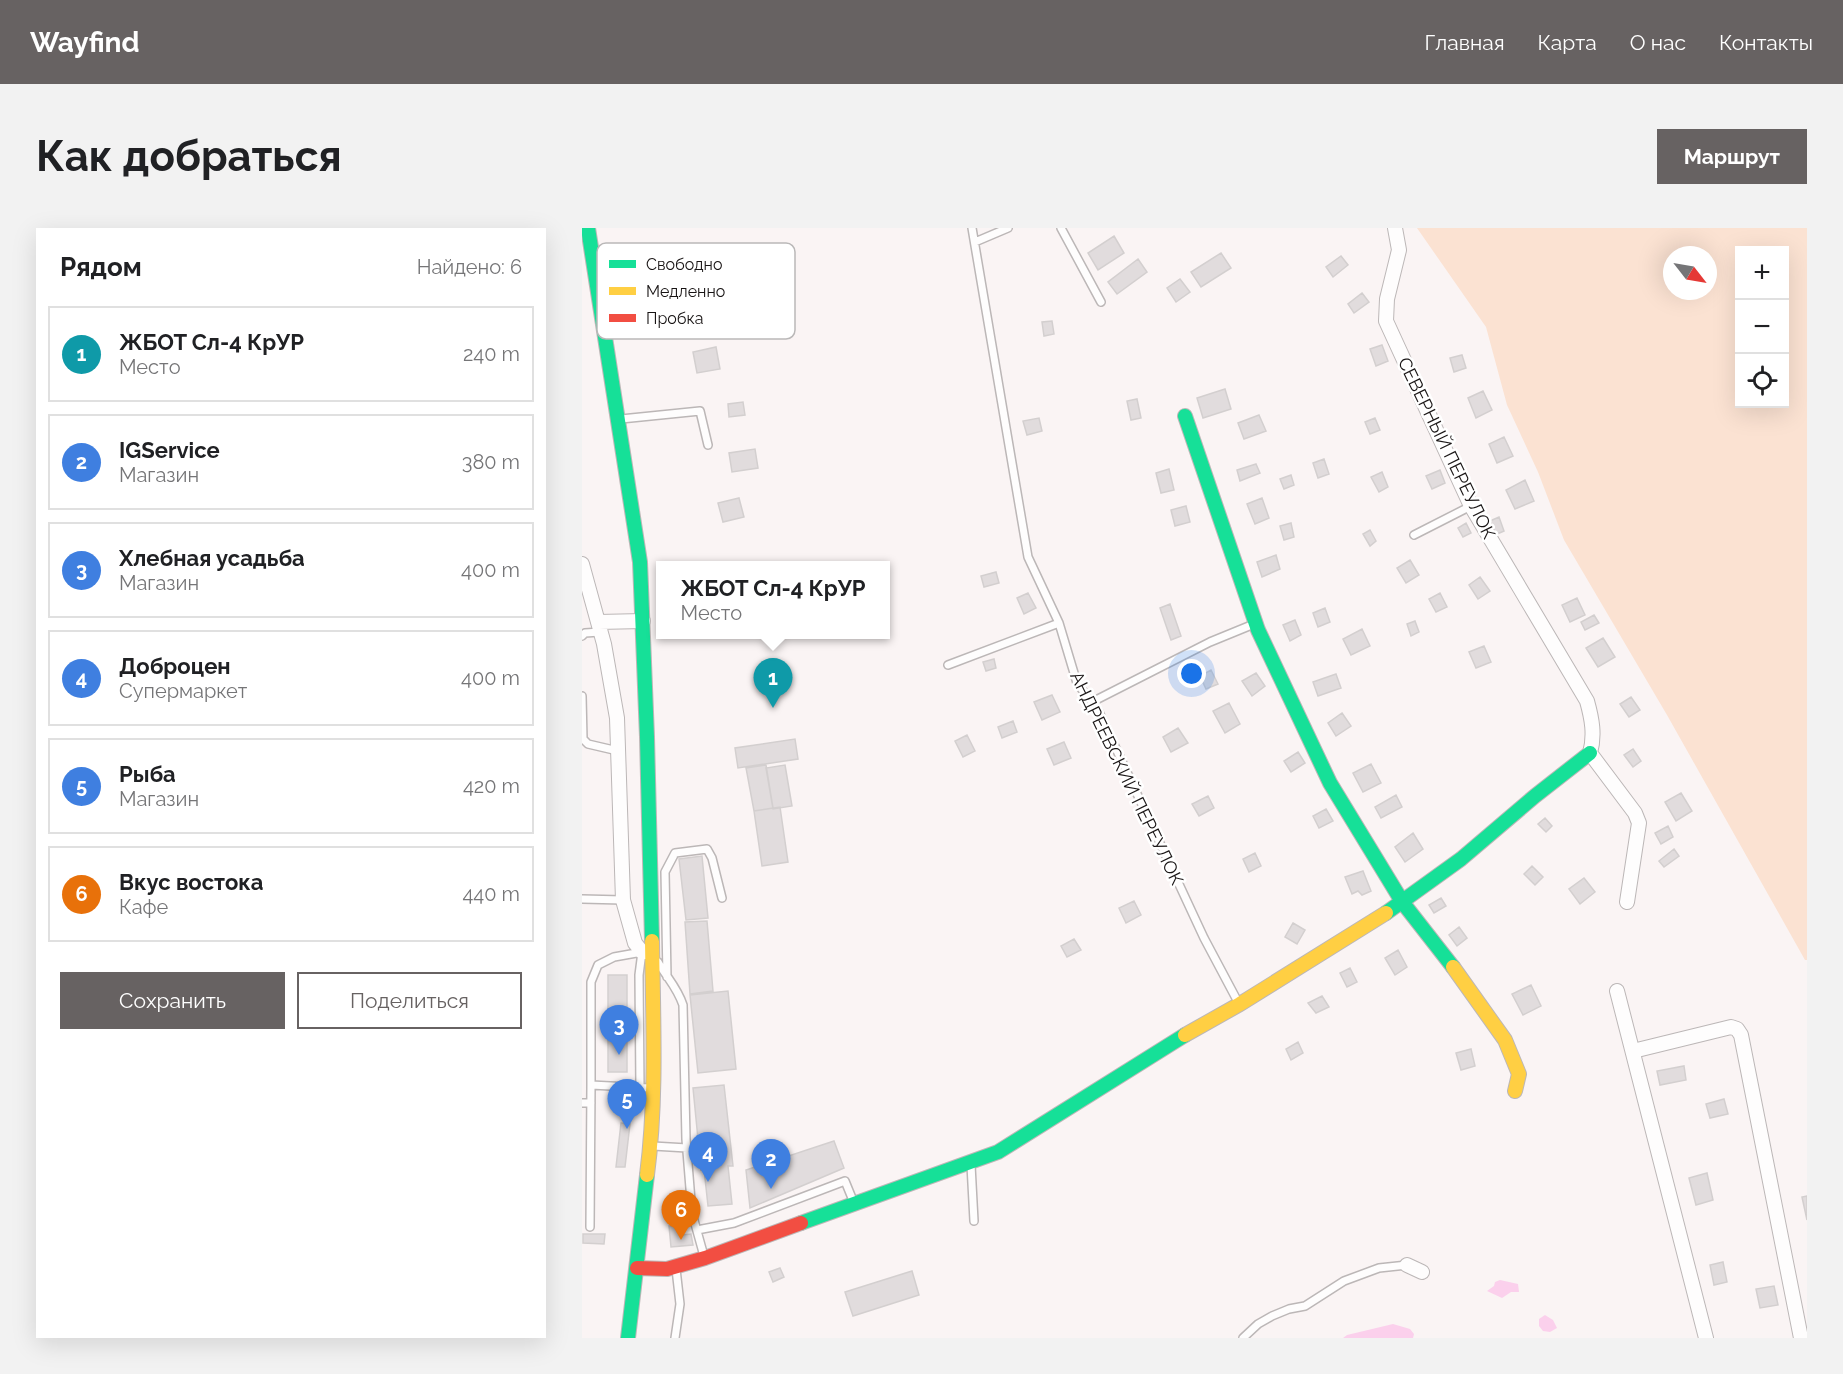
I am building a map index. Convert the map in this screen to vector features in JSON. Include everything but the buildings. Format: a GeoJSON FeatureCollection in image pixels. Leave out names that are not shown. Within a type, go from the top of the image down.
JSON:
{"type":"FeatureCollection","features":[{"type":"Feature","properties":{"kind":"street"},"geometry":{"type":"LineString","coordinates":[[588,228],[597,285]]}},
{"type":"Feature","properties":{"kind":"street","name":"СЕВЕРНЫЙ ПЕРЕУЛОК"},"geometry":{"type":"LineString","coordinates":[[1395,228],[1399,250],[1387,299],[1386,321],[1471,506],[1587,701],[1593,724],[1593,744],[1590,753]]}},
{"type":"Feature","properties":{"kind":"street"},"geometry":{"type":"LineString","coordinates":[[605,339],[640,562],[647,952],[654,1051],[646,1087],[651,1146],[627,1338]]}},
{"type":"Feature","properties":{"kind":"street"},"geometry":{"type":"LineString","coordinates":[[1185,416],[1256,623],[1330,783],[1403,903],[1505,1041],[1519,1074],[1515,1091]]}},
{"type":"Feature","properties":{"kind":"street"},"geometry":{"type":"LineString","coordinates":[[582,564],[587,600],[599,627],[617,718],[623,900],[635,943],[647,952]]}},
{"type":"Feature","properties":{"kind":"street"},"geometry":{"type":"LineString","coordinates":[[599,627],[642,621]]}},
{"type":"Feature","properties":{"kind":"street"},"geometry":{"type":"LineString","coordinates":[[637,1268],[654,1270],[705,1258],[998,1152],[1184,1035],[1240,1004],[1403,903],[1461,859],[1590,753],[1635,813],[1639,823],[1628,902]]}},
{"type":"Feature","properties":{"kind":"street"},"geometry":{"type":"LineString","coordinates":[[1617,991],[1703,1337]]}},
{"type":"Feature","properties":{"kind":"street"},"geometry":{"type":"LineString","coordinates":[[1633,1051],[1731,1027],[1737,1029],[1741,1035],[1800,1338]]}},
{"type":"Feature","properties":{"kind":"street"},"geometry":{"type":"LineString","coordinates":[[1407,1265],[1422,1272]]}},
{"type":"Feature","properties":{"kind":"lane","name":"АНДРЕЕВСКИЙ ПЕРЕУЛОК"},"geometry":{"type":"LineString","coordinates":[[972,228],[1028,557],[1059,623],[1077,682],[1099,712],[1204,938],[1240,1004]]}},
{"type":"Feature","properties":{"kind":"lane"},"geometry":{"type":"LineString","coordinates":[[975,242],[1008,228]]}},
{"type":"Feature","properties":{"kind":"lane"},"geometry":{"type":"LineString","coordinates":[[1061,228],[1101,302]]}},
{"type":"Feature","properties":{"kind":"lane"},"geometry":{"type":"LineString","coordinates":[[618,419],[700,411],[708,445]]}},
{"type":"Feature","properties":{"kind":"lane"},"geometry":{"type":"LineString","coordinates":[[1414,535],[1471,506]]}},
{"type":"Feature","properties":{"kind":"lane"},"geometry":{"type":"LineString","coordinates":[[948,665],[1059,623]]}},
{"type":"Feature","properties":{"kind":"lane"},"geometry":{"type":"LineString","coordinates":[[1092,702],[1210,642],[1256,623]]}},
{"type":"Feature","properties":{"kind":"lane"},"geometry":{"type":"LineString","coordinates":[[582,636],[599,627]]}},
{"type":"Feature","properties":{"kind":"lane"},"geometry":{"type":"LineString","coordinates":[[582,696],[583,739],[588,744],[618,751]]}},
{"type":"Feature","properties":{"kind":"lane"},"geometry":{"type":"LineString","coordinates":[[667,978],[665,872],[675,853],[707,849],[712,858],[722,898]]}},
{"type":"Feature","properties":{"kind":"lane"},"geometry":{"type":"LineString","coordinates":[[582,899],[623,900]]}},
{"type":"Feature","properties":{"kind":"lane"},"geometry":{"type":"LineString","coordinates":[[590,1227],[591,982],[598,965],[614,957],[647,952],[667,978],[675,984],[683,1005],[687,1148],[692,1213],[705,1258]]}},
{"type":"Feature","properties":{"kind":"lane"},"geometry":{"type":"LineString","coordinates":[[591,1085],[646,1087]]}},
{"type":"Feature","properties":{"kind":"lane"},"geometry":{"type":"LineString","coordinates":[[582,1102],[591,1103]]}},
{"type":"Feature","properties":{"kind":"lane"},"geometry":{"type":"LineString","coordinates":[[651,1146],[687,1148]]}},
{"type":"Feature","properties":{"kind":"lane"},"geometry":{"type":"LineString","coordinates":[[971,1162],[974,1221]]}},
{"type":"Feature","properties":{"kind":"lane"},"geometry":{"type":"LineString","coordinates":[[697,1230],[734,1223],[845,1181],[854,1204]]}},
{"type":"Feature","properties":{"kind":"lane"},"geometry":{"type":"LineString","coordinates":[[1243,1338],[1258,1324],[1272,1316],[1305,1306],[1344,1281],[1379,1268],[1407,1265]]}},
{"type":"Feature","properties":{"kind":"lane"},"geometry":{"type":"LineString","coordinates":[[675,1338],[680,1304],[676,1266]]}},
{"type":"Feature","properties":{"kind":"shaded area"},"geometry":{"type":"Polygon","coordinates":[[[1417,228],[1807,228],[1807,960],[1564,540],[1538,472],[1507,405],[1486,327],[1417,228]]]}},
{"type":"Feature","properties":{"kind":"shaded area"},"geometry":{"type":"Polygon","coordinates":[[[1500,1280],[1518,1284],[1519,1292],[1511,1292],[1502,1298],[1487,1291],[1500,1280]]]}},
{"type":"Feature","properties":{"kind":"shaded area"},"geometry":{"type":"Polygon","coordinates":[[[1545,1315],[1553,1320],[1557,1328],[1550,1332],[1543,1331],[1539,1326],[1539,1319],[1545,1315]]]}},
{"type":"Feature","properties":{"kind":"shaded area"},"geometry":{"type":"Polygon","coordinates":[[[1393,1324],[1410,1329],[1414,1334],[1413,1338],[1343,1338],[1347,1335],[1393,1324]]]}},
{"type":"Feature","properties":{"kind":"traffic: fast"},"geometry":{"type":"LineString","coordinates":[[588,228],[597,286]]}},
{"type":"Feature","properties":{"kind":"traffic: fast"},"geometry":{"type":"LineString","coordinates":[[605,339],[640,562],[652,941]]}},
{"type":"Feature","properties":{"kind":"traffic: fast"},"geometry":{"type":"LineString","coordinates":[[1185,416],[1258,630],[1330,783],[1403,903],[1453,967]]}},
{"type":"Feature","properties":{"kind":"traffic: fast"},"geometry":{"type":"LineString","coordinates":[[1386,913],[1461,859],[1590,753]]}},
{"type":"Feature","properties":{"kind":"traffic: fast"},"geometry":{"type":"LineString","coordinates":[[801,1223],[998,1152],[1185,1035]]}},
{"type":"Feature","properties":{"kind":"traffic: fast"},"geometry":{"type":"LineString","coordinates":[[628,1338],[647,1175]]}},
{"type":"Feature","properties":{"kind":"traffic: slow"},"geometry":{"type":"LineString","coordinates":[[1185,1035],[1240,1004],[1386,913]]}},
{"type":"Feature","properties":{"kind":"traffic: slow"},"geometry":{"type":"LineString","coordinates":[[647,1175],[653,1088],[652,941]]}},
{"type":"Feature","properties":{"kind":"traffic: slow"},"geometry":{"type":"LineString","coordinates":[[1453,967],[1505,1040],[1519,1074],[1515,1091]]}},
{"type":"Feature","properties":{"kind":"traffic: jam"},"geometry":{"type":"LineString","coordinates":[[637,1268],[667,1269],[705,1258],[801,1223]]}},
{"type":"Feature","properties":{"kind":"place","name":"ЖБОТ Сл-4 КрУР"},"geometry":{"type":"Point","coordinates":[773,708]}},
{"type":"Feature","properties":{"kind":"place","name":"Хлебная усадьба"},"geometry":{"type":"Point","coordinates":[619,1055]}},
{"type":"Feature","properties":{"kind":"place","name":"Рыба"},"geometry":{"type":"Point","coordinates":[627,1129]}},
{"type":"Feature","properties":{"kind":"place","name":"Доброцен"},"geometry":{"type":"Point","coordinates":[708,1182]}},
{"type":"Feature","properties":{"kind":"place","name":"IGService"},"geometry":{"type":"Point","coordinates":[771,1189]}},
{"type":"Feature","properties":{"kind":"place","name":"Вкус востока"},"geometry":{"type":"Point","coordinates":[681,1240]}}]}
